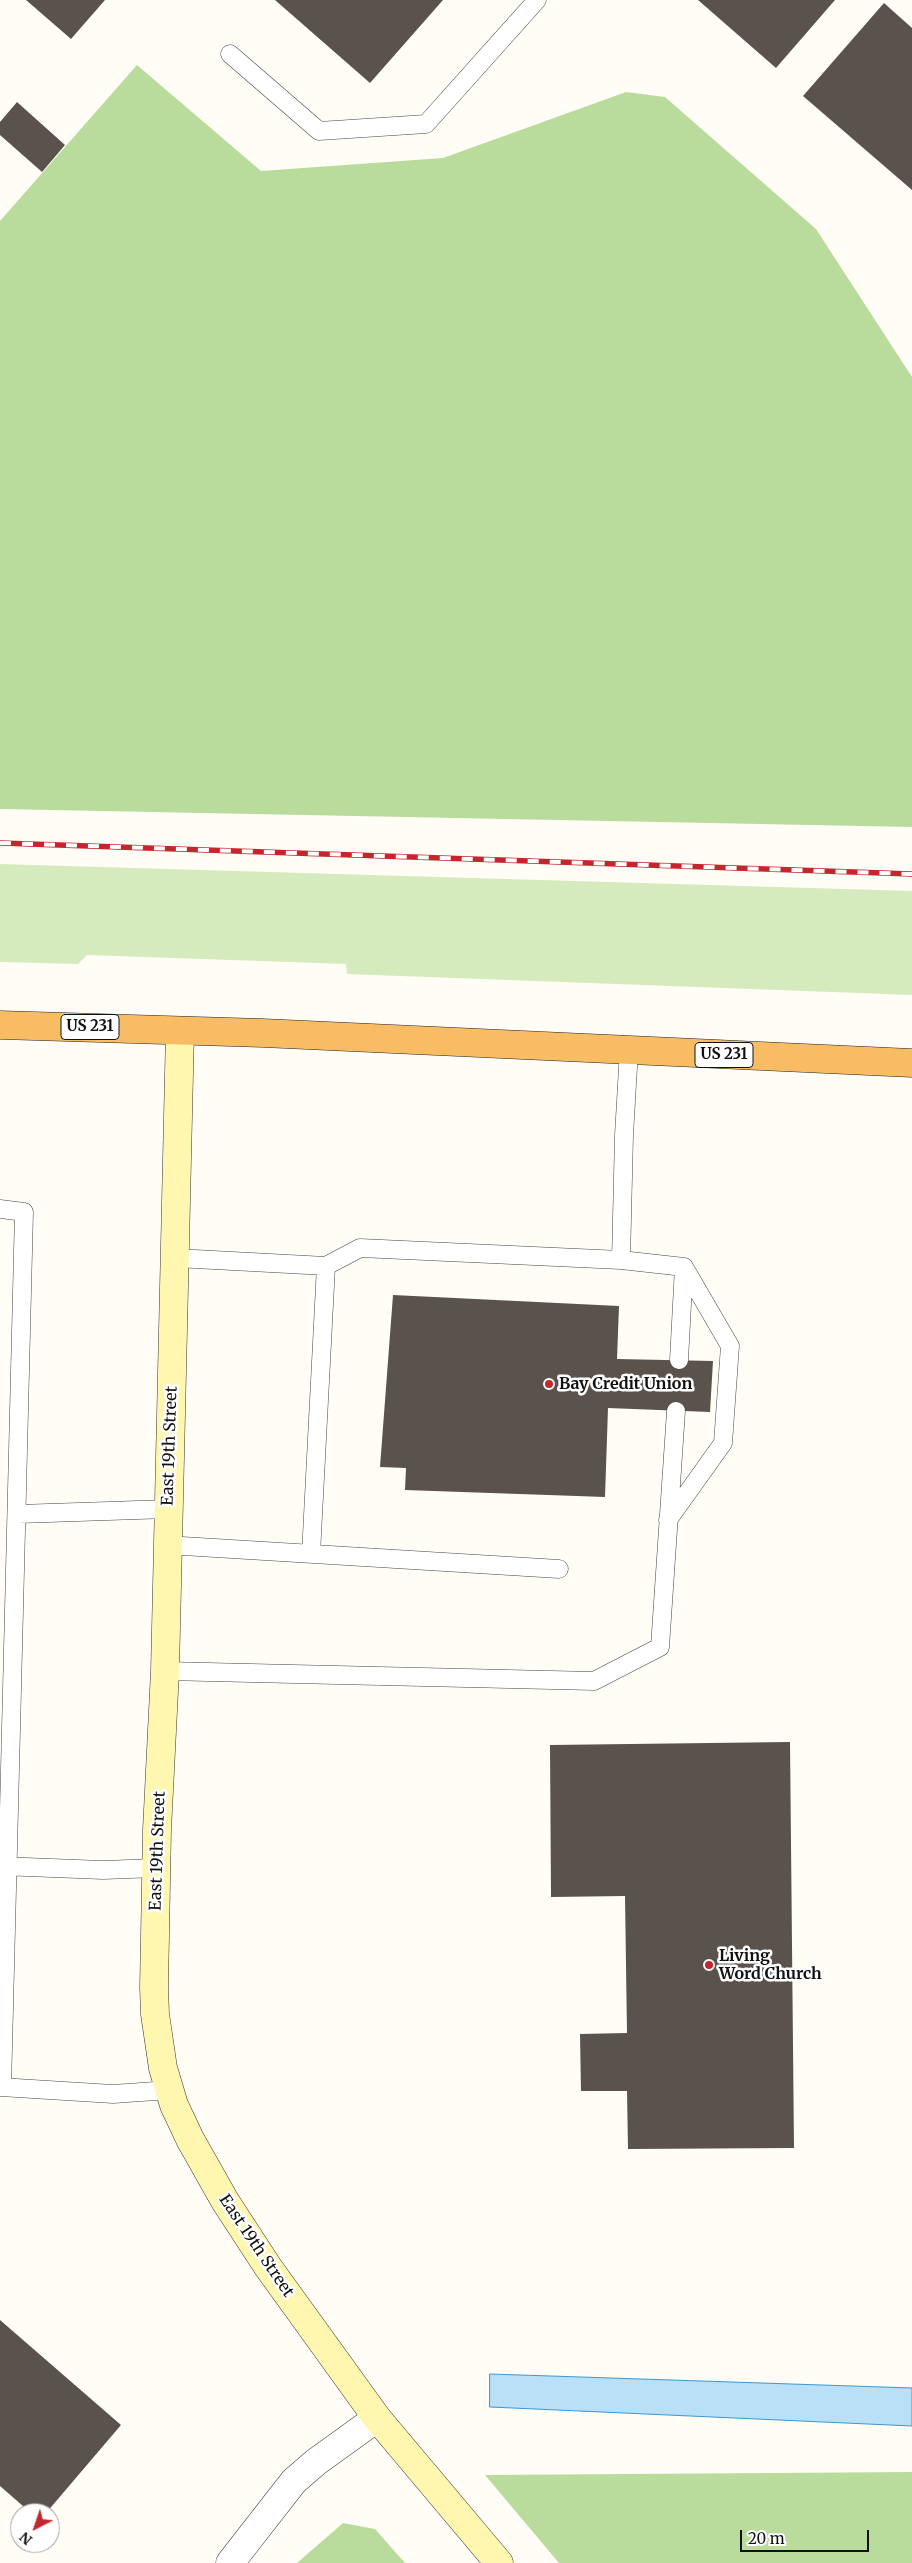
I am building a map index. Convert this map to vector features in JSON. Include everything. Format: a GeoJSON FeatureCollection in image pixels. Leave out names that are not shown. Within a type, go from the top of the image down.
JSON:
{"type":"FeatureCollection","features":[{"type":"Feature","properties":{"kind":"highway","name":"US 231"},"geometry":{"type":"LineString","coordinates":[[0,1025],[912,1063]]}},
{"type":"Feature","properties":{"kind":"main road","name":"East 19th Street"},"geometry":{"type":"LineString","coordinates":[[180,1031],[176,1258],[166,1546],[165,1671],[154,2003],[160,2054],[170,2090],[190,2139],[235,2217],[313,2331],[377,2418],[499,2563]]}},
{"type":"Feature","properties":{"kind":"street"},"geometry":{"type":"LineString","coordinates":[[230,2563],[294,2481],[316,2462],[377,2418]]}},
{"type":"Feature","properties":{"kind":"lane"},"geometry":{"type":"LineString","coordinates":[[230,54],[318,131],[426,124],[537,0]]}},
{"type":"Feature","properties":{"kind":"lane"},"geometry":{"type":"LineString","coordinates":[[621,1260],[624,1136],[629,1050]]}},
{"type":"Feature","properties":{"kind":"lane"},"geometry":{"type":"LineString","coordinates":[[0,1209],[24,1212],[18,1514],[4,1866],[1,2087],[113,2094],[170,2090]]}},
{"type":"Feature","properties":{"kind":"lane"},"geometry":{"type":"LineString","coordinates":[[176,1258],[326,1266],[360,1248],[621,1260],[684,1267]]}},
{"type":"Feature","properties":{"kind":"lane"},"geometry":{"type":"LineString","coordinates":[[311,1554],[326,1266]]}},
{"type":"Feature","properties":{"kind":"lane"},"geometry":{"type":"LineString","coordinates":[[679,1360],[684,1267]]}},
{"type":"Feature","properties":{"kind":"lane"},"geometry":{"type":"LineString","coordinates":[[668,1521],[723,1443],[730,1346],[684,1267]]}},
{"type":"Feature","properties":{"kind":"lane"},"geometry":{"type":"LineString","coordinates":[[165,1671],[594,1681],[660,1647],[676,1411]]}},
{"type":"Feature","properties":{"kind":"lane"},"geometry":{"type":"LineString","coordinates":[[18,1514],[168,1509]]}},
{"type":"Feature","properties":{"kind":"lane"},"geometry":{"type":"LineString","coordinates":[[166,1546],[559,1570]]}},
{"type":"Feature","properties":{"kind":"lane"},"geometry":{"type":"LineString","coordinates":[[4,1866],[103,1870],[157,1868]]}},
{"type":"Feature","properties":{"kind":"green space"},"geometry":{"type":"Polygon","coordinates":[[[137,65],[261,171],[443,158],[626,92],[665,97],[816,229],[912,377],[912,827],[0,809],[0,221],[137,65]]]}},
{"type":"Feature","properties":{"kind":"green space"},"geometry":{"type":"Polygon","coordinates":[[[0,864],[912,891],[912,995],[347,974],[346,964],[87,955],[78,964],[0,962],[0,864]]]}},
{"type":"Feature","properties":{"kind":"green space"},"geometry":{"type":"Polygon","coordinates":[[[912,2472],[912,2563],[559,2563],[485,2475],[912,2472]]]}},
{"type":"Feature","properties":{"kind":"green space"},"geometry":{"type":"Polygon","coordinates":[[[343,2523],[375,2529],[405,2563],[297,2563],[343,2523]]]}},
{"type":"Feature","properties":{"kind":"water"},"geometry":{"type":"Polygon","coordinates":[[[490,2374],[912,2388],[912,2426],[490,2407],[490,2374]]]}},
{"type":"Feature","properties":{"kind":"building"},"geometry":{"type":"Polygon","coordinates":[[[26,0],[105,0],[71,39],[26,0]]]}},
{"type":"Feature","properties":{"kind":"building"},"geometry":{"type":"Polygon","coordinates":[[[275,0],[443,0],[370,83],[275,0]]]}},
{"type":"Feature","properties":{"kind":"building"},"geometry":{"type":"Polygon","coordinates":[[[698,0],[835,0],[776,68],[698,0]]]}},
{"type":"Feature","properties":{"kind":"building"},"geometry":{"type":"Polygon","coordinates":[[[884,3],[912,28],[912,190],[803,96],[884,3]]]}},
{"type":"Feature","properties":{"kind":"building"},"geometry":{"type":"Polygon","coordinates":[[[17,102],[65,145],[42,172],[0,135],[0,122],[17,102]]]}},
{"type":"Feature","properties":{"kind":"building","name":"Bay Credit Union"},"geometry":{"type":"Polygon","coordinates":[[[393,1295],[619,1306],[617,1359],[713,1361],[710,1412],[608,1408],[605,1497],[405,1490],[406,1468],[380,1467],[393,1295]]]}},
{"type":"Feature","properties":{"kind":"building","name":"Living Word Church"},"geometry":{"type":"Polygon","coordinates":[[[790,1742],[794,2148],[628,2149],[627,2091],[581,2091],[580,2034],[627,2033],[625,1896],[551,1897],[550,1745],[790,1742]]]}},
{"type":"Feature","properties":{"kind":"building"},"geometry":{"type":"Polygon","coordinates":[[[0,2320],[121,2425],[55,2503],[20,2503],[0,2486],[0,2320]]]}},
{"type":"Feature","properties":{"kind":"railway"},"geometry":{"type":"LineString","coordinates":[[0,843],[912,874]]}},
{"type":"Feature","properties":{"kind":"place","name":"Bay Credit Union"},"geometry":{"type":"Point","coordinates":[549,1384]}},
{"type":"Feature","properties":{"kind":"place","name":"Living Word Church"},"geometry":{"type":"Point","coordinates":[709,1965]}}]}
